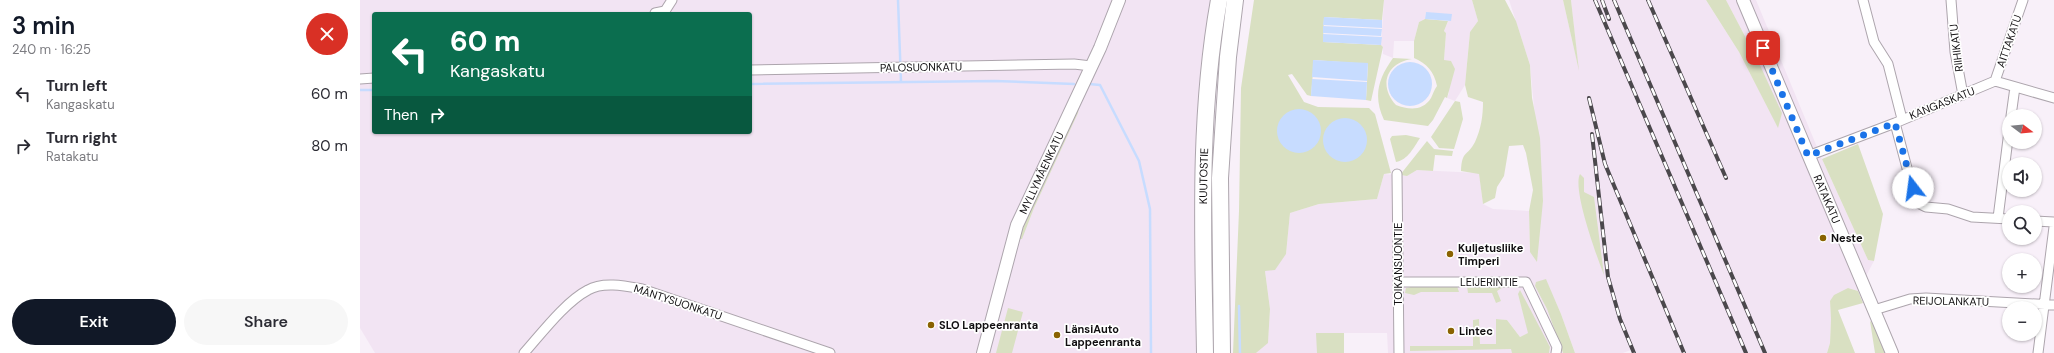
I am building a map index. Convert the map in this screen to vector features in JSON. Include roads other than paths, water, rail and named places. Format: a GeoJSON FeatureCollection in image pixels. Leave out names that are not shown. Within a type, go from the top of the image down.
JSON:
{"type":"FeatureCollection","features":[{"type":"Feature","properties":{"kind":"highway","name":"KUUTOSTIE"},"geometry":{"type":"LineString","coordinates":[[1205,353],[1204,175],[1208,97],[1219,0]]}},
{"type":"Feature","properties":{"kind":"highway","name":"KUUTOSTIE"},"geometry":{"type":"LineString","coordinates":[[1222,353],[1220,178],[1228,57],[1235,0]]}},
{"type":"Feature","properties":{"kind":"main road","name":"MYLLYMÄENKATU"},"geometry":{"type":"LineString","coordinates":[[983,353],[1017,225],[1092,66],[1119,0]]}},
{"type":"Feature","properties":{"kind":"main road","name":"RATAKATU"},"geometry":{"type":"LineString","coordinates":[[1743,0],[1892,353]]}},
{"type":"Feature","properties":{"kind":"street"},"geometry":{"type":"LineString","coordinates":[[662,12],[665,11],[672,0]]}},
{"type":"Feature","properties":{"kind":"street"},"geometry":{"type":"LineString","coordinates":[[1863,0],[1874,42],[1888,64],[1898,121],[1916,202],[1920,205],[1948,209],[1972,217],[2002,218]]}},
{"type":"Feature","properties":{"kind":"street","name":"RIIHIKATU"},"geometry":{"type":"LineString","coordinates":[[1951,0],[1955,52],[1962,95]]}},
{"type":"Feature","properties":{"kind":"street","name":"AITTAKATU"},"geometry":{"type":"LineString","coordinates":[[1995,81],[2023,0]]}},
{"type":"Feature","properties":{"kind":"street","name":"PALOSUONKATU"},"geometry":{"type":"LineString","coordinates":[[752,70],[1074,64],[1092,66]]}},
{"type":"Feature","properties":{"kind":"street"},"geometry":{"type":"LineString","coordinates":[[360,79],[372,78]]}},
{"type":"Feature","properties":{"kind":"street"},"geometry":{"type":"LineString","coordinates":[[1995,81],[2054,98]]}},
{"type":"Feature","properties":{"kind":"street","name":"KANGASKATU"},"geometry":{"type":"LineString","coordinates":[[1808,156],[1995,81]]}},
{"type":"Feature","properties":{"kind":"street"},"geometry":{"type":"LineString","coordinates":[[2012,109],[2014,87]]}},
{"type":"Feature","properties":{"kind":"street"},"geometry":{"type":"LineString","coordinates":[[1998,218],[2007,149]]}},
{"type":"Feature","properties":{"kind":"street","name":"TOIKANSUONTIE"},"geometry":{"type":"LineString","coordinates":[[1397,174],[1399,353]]}},
{"type":"Feature","properties":{"kind":"street"},"geometry":{"type":"LineString","coordinates":[[2042,221],[2054,222]]}},
{"type":"Feature","properties":{"kind":"street"},"geometry":{"type":"LineString","coordinates":[[2038,353],[2054,227]]}},
{"type":"Feature","properties":{"kind":"street","name":"LEIJERINTIE"},"geometry":{"type":"LineString","coordinates":[[1398,282],[1526,282],[1557,347],[1556,353]]}},
{"type":"Feature","properties":{"kind":"street","name":"MÄNTYSUONKATU"},"geometry":{"type":"LineString","coordinates":[[524,353],[562,311],[588,289],[616,284],[642,289],[830,353]]}},
{"type":"Feature","properties":{"kind":"street","name":"REIJOLANKATU"},"geometry":{"type":"LineString","coordinates":[[1874,310],[1910,299],[1926,298],[2054,305]]}},
{"type":"Feature","properties":{"kind":"water"},"geometry":{"type":"Polygon","coordinates":[[[1426,12],[1452,14],[1451,21],[1425,19],[1426,12]]]}},
{"type":"Feature","properties":{"kind":"water"},"geometry":{"type":"Polygon","coordinates":[[[1324,17],[1382,20],[1382,28],[1323,25],[1324,17]]]}},
{"type":"Feature","properties":{"kind":"water"},"geometry":{"type":"Polygon","coordinates":[[[1323,26],[1382,29],[1381,36],[1323,33],[1323,26]]]}},
{"type":"Feature","properties":{"kind":"water"},"geometry":{"type":"Polygon","coordinates":[[[1323,34],[1382,37],[1381,45],[1323,42],[1323,34]]]}},
{"type":"Feature","properties":{"kind":"water"},"geometry":{"type":"Polygon","coordinates":[[[1313,60],[1368,63],[1367,81],[1312,77],[1313,60]]]}},
{"type":"Feature","properties":{"kind":"water"},"geometry":{"type":"Polygon","coordinates":[[[1406,62],[1414,62],[1426,68],[1432,80],[1432,88],[1426,100],[1414,106],[1406,106],[1394,100],[1388,88],[1388,80],[1394,68],[1406,62]]]}},
{"type":"Feature","properties":{"kind":"water"},"geometry":{"type":"Polygon","coordinates":[[[1312,79],[1367,82],[1366,100],[1311,96],[1312,79]]]}},
{"type":"Feature","properties":{"kind":"water"},"geometry":{"type":"Polygon","coordinates":[[[1295,109],[1303,109],[1315,115],[1321,127],[1321,135],[1315,147],[1303,153],[1295,153],[1283,147],[1277,135],[1277,127],[1283,115],[1295,109]]]}},
{"type":"Feature","properties":{"kind":"water"},"geometry":{"type":"Polygon","coordinates":[[[1341,118],[1349,118],[1361,124],[1367,136],[1367,144],[1361,156],[1349,162],[1341,162],[1329,156],[1323,144],[1323,136],[1329,124],[1341,118]]]}},
{"type":"Feature","properties":{"kind":"waterway"},"geometry":{"type":"LineString","coordinates":[[898,0],[901,82]]}},
{"type":"Feature","properties":{"kind":"waterway"},"geometry":{"type":"LineString","coordinates":[[752,84],[995,81],[1074,84]]}},
{"type":"Feature","properties":{"kind":"waterway"},"geometry":{"type":"LineString","coordinates":[[1089,84],[1100,85],[1139,161],[1150,209],[1151,353]]}},
{"type":"Feature","properties":{"kind":"waterway"},"geometry":{"type":"LineString","coordinates":[[360,90],[372,90]]}},
{"type":"Feature","properties":{"kind":"waterway"},"geometry":{"type":"LineString","coordinates":[[1239,306],[1240,353]]}},
{"type":"Feature","properties":{"kind":"railway"},"geometry":{"type":"LineString","coordinates":[[1595,0],[1746,353]]}},
{"type":"Feature","properties":{"kind":"railway"},"geometry":{"type":"LineString","coordinates":[[1602,0],[1609,19]]}},
{"type":"Feature","properties":{"kind":"railway"},"geometry":{"type":"LineString","coordinates":[[1614,0],[1765,353]]}},
{"type":"Feature","properties":{"kind":"railway"},"geometry":{"type":"LineString","coordinates":[[1648,0],[1726,178]]}},
{"type":"Feature","properties":{"kind":"railway"},"geometry":{"type":"LineString","coordinates":[[1589,98],[1605,164],[1684,353]]}},
{"type":"Feature","properties":{"kind":"railway"},"geometry":{"type":"LineString","coordinates":[[1592,134],[1608,277],[1620,319],[1634,353]]}},
{"type":"Feature","properties":{"kind":"place","name":"Neste"},"geometry":{"type":"Point","coordinates":[1823,238]}},
{"type":"Feature","properties":{"kind":"place","name":"Kuljetusliike Timperi"},"geometry":{"type":"Point","coordinates":[1450,254]}},
{"type":"Feature","properties":{"kind":"place","name":"SLO Lappeenranta"},"geometry":{"type":"Point","coordinates":[931,325]}},
{"type":"Feature","properties":{"kind":"place","name":"Lintec"},"geometry":{"type":"Point","coordinates":[1451,331]}},
{"type":"Feature","properties":{"kind":"place","name":"LänsiAuto Lappeenranta"},"geometry":{"type":"Point","coordinates":[1057,335]}}]}
